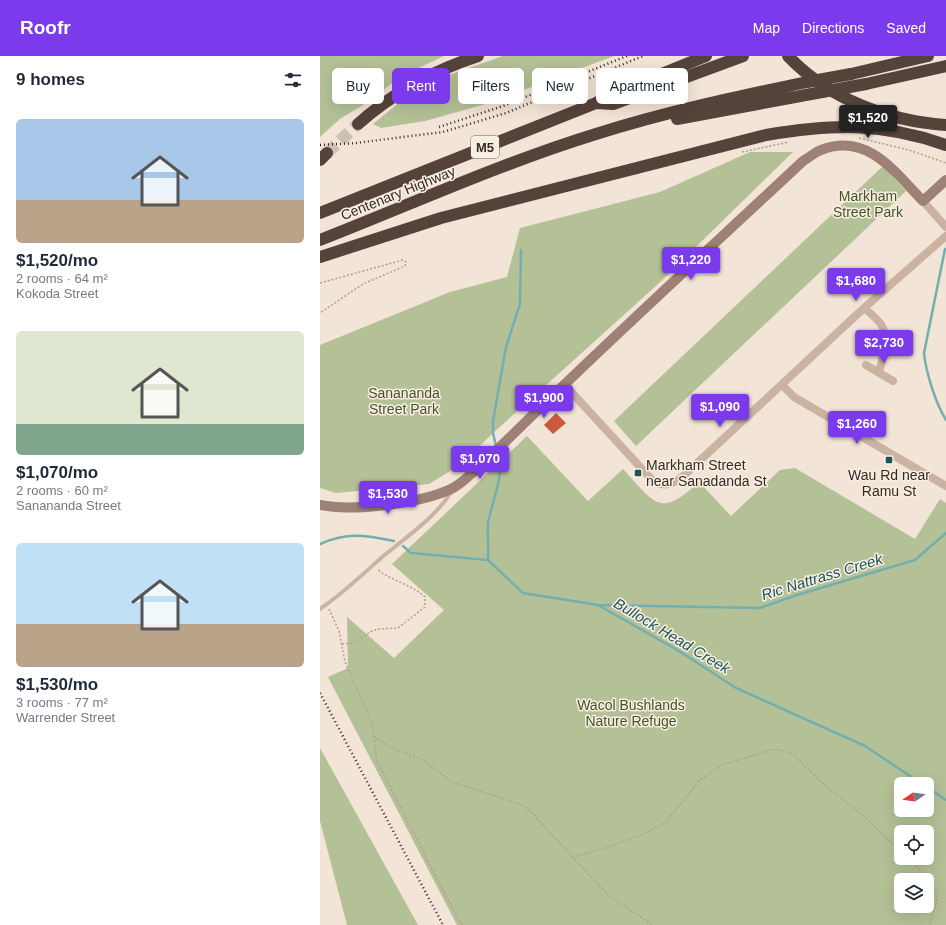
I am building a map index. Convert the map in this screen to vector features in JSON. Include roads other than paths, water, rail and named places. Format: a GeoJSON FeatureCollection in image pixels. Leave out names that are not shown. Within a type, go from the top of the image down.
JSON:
{"type":"FeatureCollection","features":[{"type":"Feature","properties":{"kind":"highway"},"geometry":{"type":"LineString","coordinates":[[358,124],[388,99],[411,84],[433,73],[478,56]]}},
{"type":"Feature","properties":{"kind":"highway","name":"Centenary Highway"},"geometry":{"type":"LineString","coordinates":[[676,68],[706,56]]}},
{"type":"Feature","properties":{"kind":"highway"},"geometry":{"type":"LineString","coordinates":[[688,76],[743,56]]}},
{"type":"Feature","properties":{"kind":"highway"},"geometry":{"type":"LineString","coordinates":[[788,56],[825,86],[863,106],[893,117],[946,125]]}},
{"type":"Feature","properties":{"kind":"highway","name":"Centenary Highway"},"geometry":{"type":"LineString","coordinates":[[320,240],[525,159],[596,134],[716,101],[851,74],[928,56]]}},
{"type":"Feature","properties":{"kind":"highway"},"geometry":{"type":"LineString","coordinates":[[652,118],[669,121],[866,84],[946,66]]}},
{"type":"Feature","properties":{"kind":"highway","name":"Centenary Highway"},"geometry":{"type":"LineString","coordinates":[[320,213],[596,103]]}},
{"type":"Feature","properties":{"kind":"highway"},"geometry":{"type":"LineString","coordinates":[[320,257],[441,218],[766,135],[822,127],[862,127],[903,133],[946,145]]}},
{"type":"Feature","properties":{"kind":"street"},"geometry":{"type":"LineString","coordinates":[[320,505],[340,508],[356,508],[411,500],[433,495],[454,487],[492,455],[564,384],[803,161],[820,150],[838,145],[861,148],[875,154],[920,198],[946,227]]}},
{"type":"Feature","properties":{"kind":"street"},"geometry":{"type":"LineString","coordinates":[[920,198],[933,182],[946,175]]}},
{"type":"Feature","properties":{"kind":"street"},"geometry":{"type":"LineString","coordinates":[[920,198],[946,180]]}},
{"type":"Feature","properties":{"kind":"street"},"geometry":{"type":"LineString","coordinates":[[564,384],[652,481],[661,485],[670,485],[680,479],[864,308],[946,236]]}},
{"type":"Feature","properties":{"kind":"street"},"geometry":{"type":"LineString","coordinates":[[864,308],[883,327],[883,357],[878,372]]}},
{"type":"Feature","properties":{"kind":"street"},"geometry":{"type":"LineString","coordinates":[[866,365],[893,381]]}},
{"type":"Feature","properties":{"kind":"street"},"geometry":{"type":"LineString","coordinates":[[782,385],[794,397],[946,486]]}},
{"type":"Feature","properties":{"kind":"lane"},"geometry":{"type":"LineString","coordinates":[[320,608],[341,595],[445,501],[454,487]]}},
{"type":"Feature","properties":{"kind":"waterway"},"geometry":{"type":"LineString","coordinates":[[945,249],[924,353],[932,388],[946,420]]}},
{"type":"Feature","properties":{"kind":"waterway"},"geometry":{"type":"LineString","coordinates":[[496,446],[493,433],[493,421],[506,347],[520,304],[521,250]]}},
{"type":"Feature","properties":{"kind":"waterway"},"geometry":{"type":"LineString","coordinates":[[488,560],[488,523],[500,471],[498,453]]}},
{"type":"Feature","properties":{"kind":"waterway","name":"Ric Nattrass Creek"},"geometry":{"type":"LineString","coordinates":[[598,605],[760,608],[797,595],[915,560],[946,533]]}},
{"type":"Feature","properties":{"kind":"waterway","name":"Bullock Head Creek"},"geometry":{"type":"LineString","coordinates":[[320,544],[348,536],[365,536],[394,541]]}},
{"type":"Feature","properties":{"kind":"waterway","name":"Bullock Head Creek"},"geometry":{"type":"LineString","coordinates":[[403,546],[411,553],[488,560],[523,593],[598,605],[679,651],[736,688],[865,746],[912,777]]}},
{"type":"Feature","properties":{"kind":"waterway","name":"Bullock Head Creek"},"geometry":{"type":"LineString","coordinates":[[934,792],[946,800]]}},
{"type":"Feature","properties":{"kind":"tunnel"},"geometry":{"type":"LineString","coordinates":[[327,153],[358,124]]}},
{"type":"Feature","properties":{"kind":"railway"},"geometry":{"type":"LineString","coordinates":[[439,127],[503,106],[627,56]]}},
{"type":"Feature","properties":{"kind":"railway"},"geometry":{"type":"LineString","coordinates":[[320,145],[356,143],[443,132],[506,113],[643,56]]}},
{"type":"Feature","properties":{"kind":"railway"},"geometry":{"type":"LineString","coordinates":[[320,693],[443,925]]}},
{"type":"Feature","properties":{"kind":"place","name":"Wau Rd near Ramu St"},"geometry":{"type":"Point","coordinates":[889,460]}},
{"type":"Feature","properties":{"kind":"place","name":"Markham Street near Sanadanda St"},"geometry":{"type":"Point","coordinates":[638,473]}},
{"type":"Feature","properties":{"kind":"park label","name":"Markham Street Park"},"geometry":{"type":"Point","coordinates":[868,204]}},
{"type":"Feature","properties":{"kind":"park label","name":"Sanananda Street Park"},"geometry":{"type":"Point","coordinates":[404,402]}},
{"type":"Feature","properties":{"kind":"park label","name":"Wacol Bushlands Nature Refuge"},"geometry":{"type":"Point","coordinates":[631,714]}}]}
